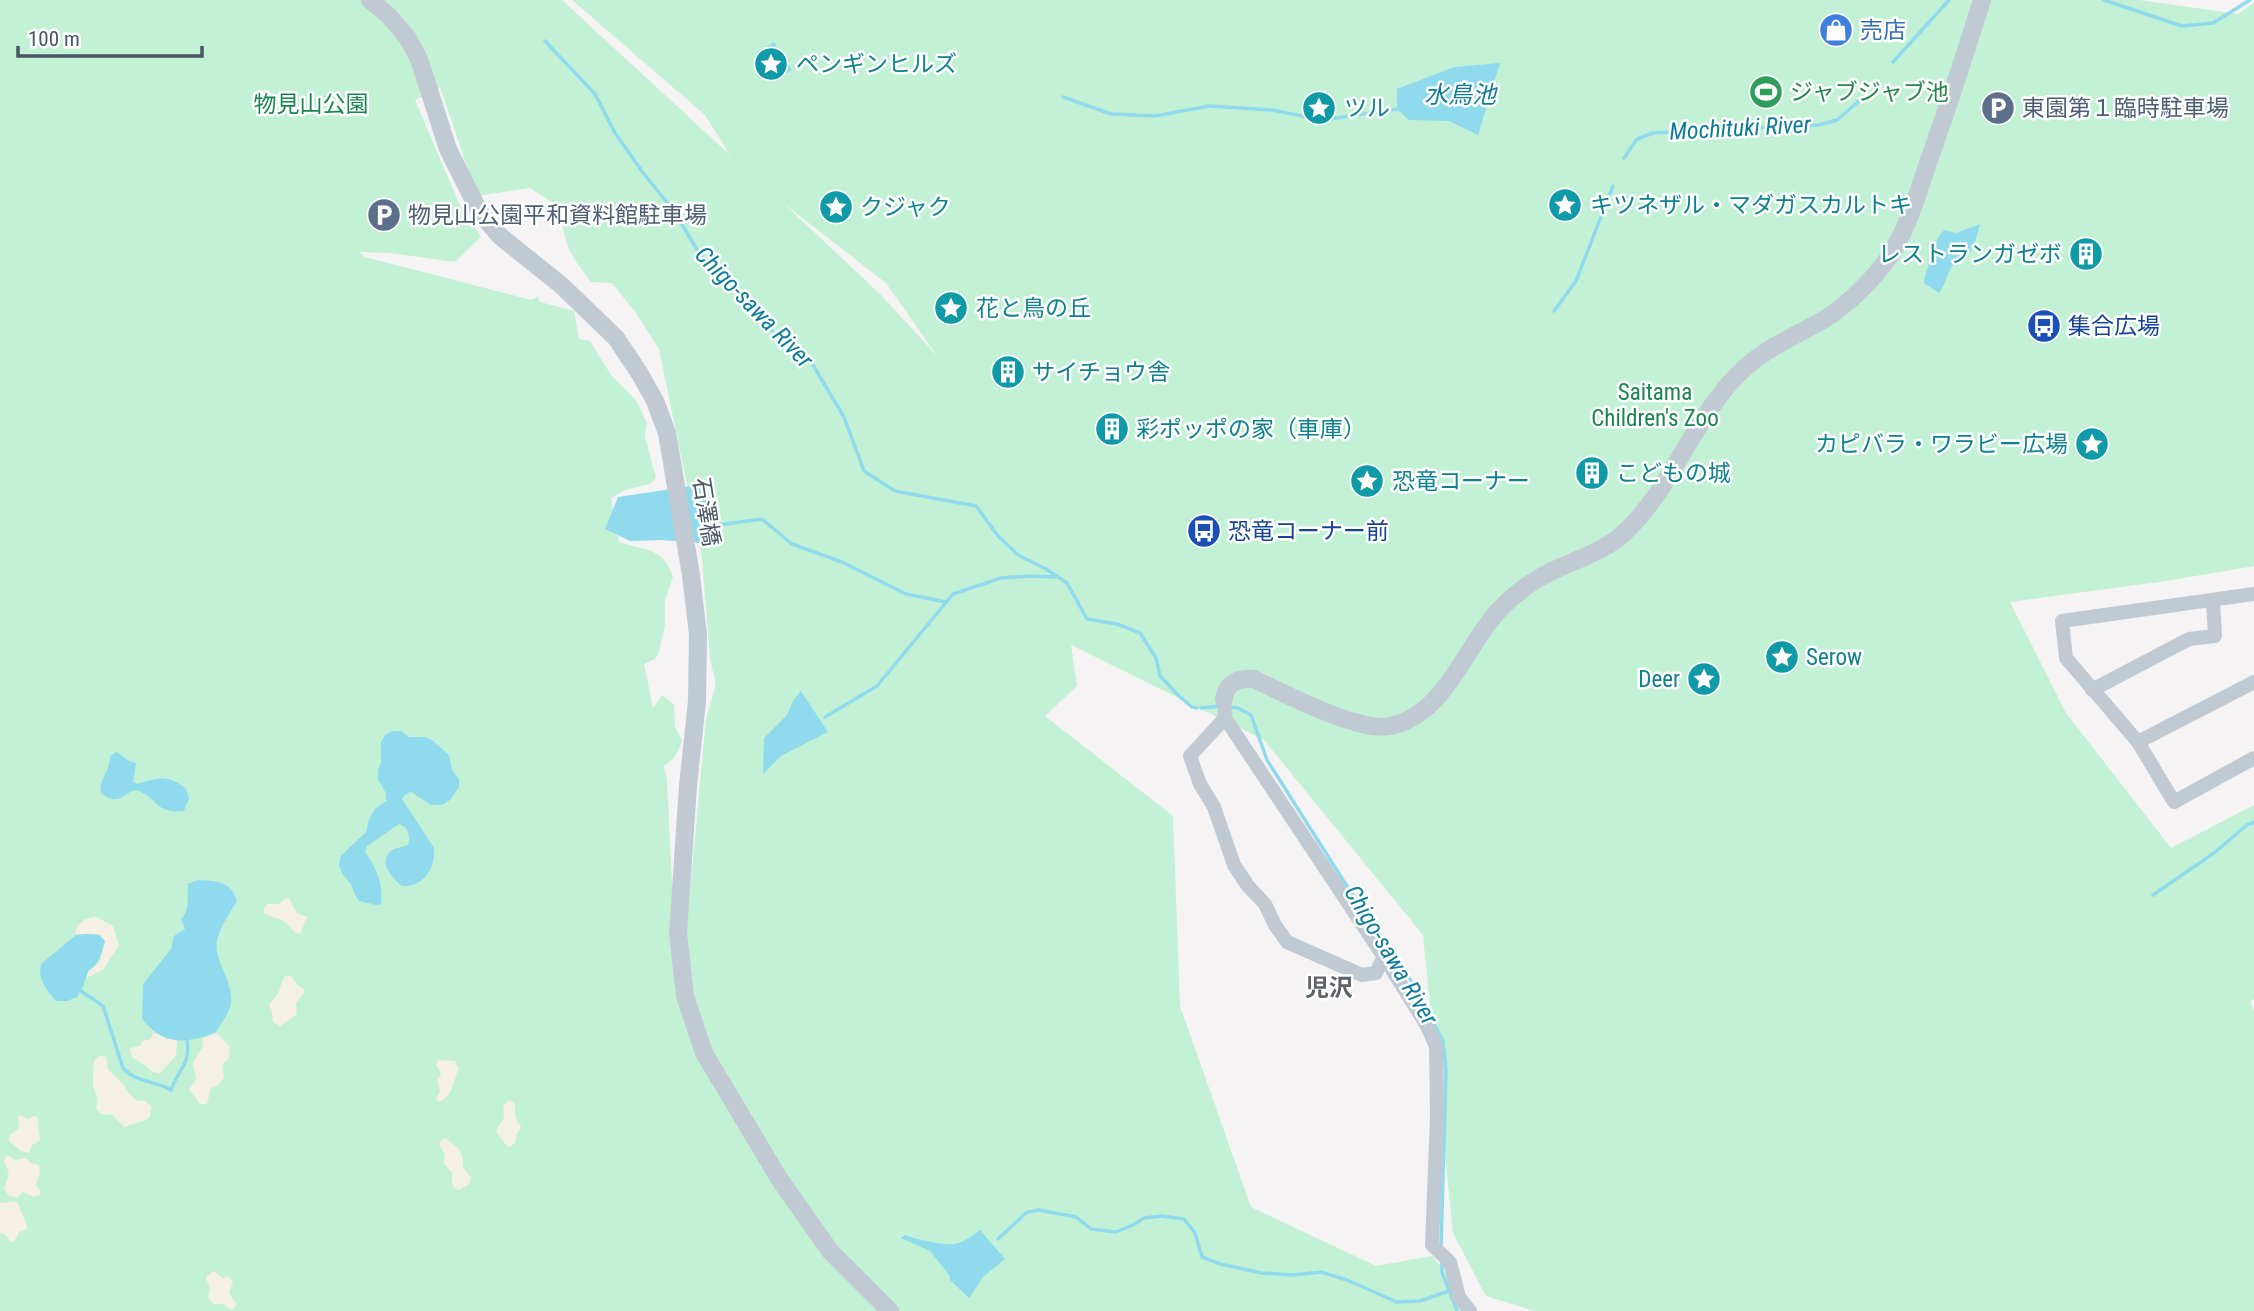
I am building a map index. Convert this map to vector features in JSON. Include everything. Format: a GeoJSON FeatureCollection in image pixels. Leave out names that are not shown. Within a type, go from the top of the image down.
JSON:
{"type":"FeatureCollection","features":[{"type":"Feature","properties":{"kind":"street","name":"石澤橋"},"geometry":{"type":"LineString","coordinates":[[370,0],[390,17],[407,37],[419,59],[448,149],[480,213],[501,237],[561,285],[616,338],[655,401],[673,457],[698,635],[696,701],[678,933],[685,996],[704,1053],[780,1180],[830,1251],[890,1311]]}},
{"type":"Feature","properties":{"kind":"street"},"geometry":{"type":"LineString","coordinates":[[1470,1311],[1459,1297],[1450,1262],[1432,1245],[1437,1118],[1436,1046],[1426,1024],[1384,957],[1225,710],[1225,691],[1233,682],[1254,679],[1355,723],[1387,727],[1399,724],[1421,713],[1438,697],[1504,605],[1538,578],[1587,556],[1622,535],[1646,508],[1669,475],[1716,398],[1747,365],[1825,319],[1853,298],[1891,253],[1914,204],[1982,0]]}},
{"type":"Feature","properties":{"kind":"street"},"geometry":{"type":"LineString","coordinates":[[2254,594],[2062,621],[2066,658],[2138,742],[2174,802],[2254,758]]}},
{"type":"Feature","properties":{"kind":"street"},"geometry":{"type":"LineString","coordinates":[[2092,690],[2189,639],[2215,636],[2213,601]]}},
{"type":"Feature","properties":{"kind":"street"},"geometry":{"type":"LineString","coordinates":[[2138,742],[2254,682]]}},
{"type":"Feature","properties":{"kind":"street"},"geometry":{"type":"LineString","coordinates":[[1225,710],[1190,756],[1200,784],[1214,807],[1234,864],[1248,886],[1265,904],[1287,942],[1362,975],[1376,972],[1384,957]]}},
{"type":"Feature","properties":{"kind":"green space"},"geometry":{"type":"Polygon","coordinates":[[[0,0],[562,0],[730,155],[705,115],[572,0],[2139,0],[2238,14],[2254,3],[2254,566],[2010,602],[2066,713],[2171,848],[2254,805],[2254,999],[2250,1002],[2254,1011],[2254,1311],[1535,1311],[1486,1296],[1453,1233],[1423,935],[1264,740],[1071,645],[1077,686],[1045,716],[1173,816],[1180,1006],[1251,1207],[1376,1266],[1432,1256],[1477,1311],[0,1311],[0,0]],[[440,87],[415,100],[458,201],[481,237],[455,262],[390,253],[360,252],[365,257],[531,300],[538,297],[540,302],[574,311],[579,339],[590,341],[611,375],[636,400],[647,423],[645,436],[656,478],[650,484],[625,490],[611,498],[619,542],[658,555],[673,576],[665,600],[665,625],[658,655],[644,664],[653,708],[662,695],[674,705],[675,727],[682,740],[676,755],[664,766],[673,904],[689,902],[706,719],[716,684],[710,659],[702,558],[659,349],[636,313],[612,283],[591,282],[583,272],[569,248],[560,208],[530,188],[477,196],[440,87]],[[783,203],[880,294],[938,357],[886,283],[783,203]]]}},
{"type":"Feature","properties":{"kind":"sand"},"geometry":{"type":"Polygon","coordinates":[[[289,898],[297,913],[307,917],[300,934],[283,921],[263,912],[267,904],[279,904],[289,898]]]}},
{"type":"Feature","properties":{"kind":"sand"},"geometry":{"type":"Polygon","coordinates":[[[97,917],[113,926],[119,945],[103,970],[86,978],[89,971],[100,961],[105,941],[99,934],[75,934],[83,921],[97,917]]]}},
{"type":"Feature","properties":{"kind":"sand"},"geometry":{"type":"Polygon","coordinates":[[[285,975],[292,977],[297,985],[304,989],[304,993],[296,1003],[297,1014],[280,1026],[273,1022],[269,1005],[278,993],[285,975]]]}},
{"type":"Feature","properties":{"kind":"sand"},"geometry":{"type":"Polygon","coordinates":[[[153,1033],[177,1040],[176,1056],[160,1073],[153,1072],[134,1059],[130,1052],[130,1048],[140,1046],[143,1041],[151,1039],[153,1033]]]}},
{"type":"Feature","properties":{"kind":"sand"},"geometry":{"type":"Polygon","coordinates":[[[217,1033],[230,1047],[229,1059],[222,1064],[224,1078],[211,1088],[207,1104],[200,1104],[189,1089],[196,1079],[193,1063],[203,1046],[202,1039],[217,1033]]]}},
{"type":"Feature","properties":{"kind":"sand"},"geometry":{"type":"Polygon","coordinates":[[[100,1055],[106,1057],[108,1069],[129,1094],[151,1106],[150,1117],[124,1127],[113,1115],[102,1114],[96,1109],[98,1100],[93,1085],[94,1061],[100,1055]]]}},
{"type":"Feature","properties":{"kind":"sand"},"geometry":{"type":"Polygon","coordinates":[[[438,1060],[455,1061],[459,1069],[448,1096],[439,1102],[436,1098],[440,1091],[437,1081],[441,1074],[436,1064],[438,1060]]]}},
{"type":"Feature","properties":{"kind":"sand"},"geometry":{"type":"Polygon","coordinates":[[[509,1100],[515,1104],[515,1116],[521,1127],[516,1142],[510,1147],[496,1131],[504,1118],[503,1107],[509,1100]]]}},
{"type":"Feature","properties":{"kind":"sand"},"geometry":{"type":"Polygon","coordinates":[[[20,1115],[28,1119],[34,1116],[39,1120],[40,1140],[32,1145],[29,1153],[21,1151],[9,1141],[10,1135],[19,1128],[20,1115]]]}},
{"type":"Feature","properties":{"kind":"sand"},"geometry":{"type":"Polygon","coordinates":[[[445,1138],[459,1150],[463,1167],[471,1178],[469,1184],[459,1190],[453,1185],[452,1173],[444,1164],[445,1154],[439,1144],[445,1138]]]}},
{"type":"Feature","properties":{"kind":"sand"},"geometry":{"type":"Polygon","coordinates":[[[6,1155],[16,1160],[26,1158],[39,1165],[36,1185],[40,1195],[34,1197],[23,1192],[17,1198],[9,1196],[4,1189],[9,1173],[4,1162],[6,1155]]]}},
{"type":"Feature","properties":{"kind":"sand"},"geometry":{"type":"Polygon","coordinates":[[[17,1201],[28,1229],[19,1232],[15,1241],[11,1242],[6,1235],[0,1233],[0,1203],[17,1201]]]}},
{"type":"Feature","properties":{"kind":"sand"},"geometry":{"type":"Polygon","coordinates":[[[214,1271],[233,1281],[229,1293],[237,1305],[232,1310],[222,1304],[214,1304],[208,1298],[210,1288],[206,1279],[214,1271]]]}},
{"type":"Feature","properties":{"kind":"water"},"geometry":{"type":"Polygon","coordinates":[[[774,42],[792,70],[774,77],[765,73],[759,55],[774,42]]]}},
{"type":"Feature","properties":{"kind":"water","name":"水鳥池"},"geometry":{"type":"Polygon","coordinates":[[[1500,63],[1478,135],[1449,121],[1409,120],[1397,109],[1397,89],[1454,67],[1500,63]]]}},
{"type":"Feature","properties":{"kind":"water"},"geometry":{"type":"Polygon","coordinates":[[[1980,224],[1974,246],[1966,258],[1952,267],[1939,293],[1924,283],[1938,238],[1944,230],[1956,233],[1980,224]]]}},
{"type":"Feature","properties":{"kind":"water"},"geometry":{"type":"Polygon","coordinates":[[[705,484],[713,544],[661,540],[630,541],[605,529],[618,497],[705,484]]]}},
{"type":"Feature","properties":{"kind":"water"},"geometry":{"type":"Polygon","coordinates":[[[801,691],[828,732],[781,756],[763,774],[764,738],[787,715],[801,691]]]}},
{"type":"Feature","properties":{"kind":"water"},"geometry":{"type":"Polygon","coordinates":[[[392,731],[401,731],[409,737],[432,740],[449,755],[452,770],[459,779],[459,787],[450,800],[442,805],[431,805],[411,792],[402,799],[434,848],[433,863],[422,880],[402,886],[386,865],[387,855],[391,851],[408,845],[408,832],[402,825],[399,824],[367,846],[365,852],[380,883],[381,904],[376,905],[359,901],[339,864],[341,856],[366,832],[375,809],[386,801],[386,793],[378,780],[378,770],[381,762],[381,742],[385,735],[392,731]]]}},
{"type":"Feature","properties":{"kind":"water"},"geometry":{"type":"Polygon","coordinates":[[[117,752],[136,763],[133,782],[137,784],[168,779],[186,789],[189,798],[184,811],[162,808],[138,791],[118,799],[101,793],[110,756],[117,752]]]}},
{"type":"Feature","properties":{"kind":"water"},"geometry":{"type":"Polygon","coordinates":[[[198,880],[222,883],[231,889],[237,901],[223,925],[217,945],[230,989],[231,1003],[216,1032],[195,1039],[176,1040],[158,1034],[142,1019],[143,984],[171,949],[174,936],[185,929],[181,919],[187,907],[188,884],[198,880]]]}},
{"type":"Feature","properties":{"kind":"water"},"geometry":{"type":"Polygon","coordinates":[[[76,935],[99,935],[105,941],[100,958],[88,971],[77,997],[56,1001],[46,989],[41,964],[76,935]]]}},
{"type":"Feature","properties":{"kind":"water"},"geometry":{"type":"Polygon","coordinates":[[[980,1230],[1005,1259],[983,1277],[969,1298],[950,1280],[930,1251],[901,1238],[905,1235],[930,1242],[955,1244],[980,1230]]]}},
{"type":"Feature","properties":{"kind":"waterway","name":"Mochituki River"},"geometry":{"type":"LineString","coordinates":[[1893,62],[1949,0]]}},
{"type":"Feature","properties":{"kind":"waterway","name":"Mochituki River"},"geometry":{"type":"LineString","coordinates":[[2104,0],[2182,26],[2213,23],[2250,0]]}},
{"type":"Feature","properties":{"kind":"waterway","name":"Chigo-sawa River"},"geometry":{"type":"LineString","coordinates":[[545,41],[595,94],[615,133],[674,211],[699,253],[732,284],[764,324],[813,365],[844,417],[864,471],[895,491],[976,506],[998,536],[1018,555],[1067,583],[1087,619],[1117,624],[1140,633],[1156,658],[1160,676],[1179,696],[1197,708]]}},
{"type":"Feature","properties":{"kind":"waterway"},"geometry":{"type":"LineString","coordinates":[[1063,97],[1111,114],[1155,116],[1209,106],[1272,110],[1322,120],[1397,109]]}},
{"type":"Feature","properties":{"kind":"waterway","name":"Mochituki River"},"geometry":{"type":"LineString","coordinates":[[1624,158],[1637,139],[1653,133],[1818,125],[1837,120],[1859,101]]}},
{"type":"Feature","properties":{"kind":"waterway","name":"Mochituki River"},"geometry":{"type":"LineString","coordinates":[[1554,311],[1576,281],[1613,186]]}},
{"type":"Feature","properties":{"kind":"waterway"},"geometry":{"type":"LineString","coordinates":[[718,525],[762,519],[792,544],[842,562],[906,594],[946,602]]}},
{"type":"Feature","properties":{"kind":"waterway"},"geometry":{"type":"LineString","coordinates":[[825,717],[877,686],[953,594],[1001,578],[1056,577]]}},
{"type":"Feature","properties":{"kind":"waterway","name":"Chigo-sawa River"},"geometry":{"type":"LineString","coordinates":[[1201,708],[1220,706]]}},
{"type":"Feature","properties":{"kind":"waterway","name":"Chigo-sawa River"},"geometry":{"type":"LineString","coordinates":[[1227,707],[1238,708],[1251,715],[1267,760],[1410,979],[1443,1041],[1446,1071],[1441,1247]]}},
{"type":"Feature","properties":{"kind":"waterway"},"geometry":{"type":"LineString","coordinates":[[2153,895],[2254,822]]}},
{"type":"Feature","properties":{"kind":"waterway"},"geometry":{"type":"LineString","coordinates":[[81,991],[103,1006],[123,1068],[140,1079],[171,1090],[186,1061],[187,1040]]}},
{"type":"Feature","properties":{"kind":"waterway"},"geometry":{"type":"LineString","coordinates":[[998,1239],[1027,1212],[1039,1210],[1076,1217],[1091,1229],[1116,1232],[1144,1218],[1161,1216],[1184,1219],[1195,1233],[1202,1257],[1220,1264],[1262,1273],[1293,1275],[1321,1272],[1347,1280],[1397,1302],[1420,1301],[1449,1291]]}},
{"type":"Feature","properties":{"kind":"waterway","name":"Chigo-sawa River"},"geometry":{"type":"LineString","coordinates":[[1442,1262],[1442,1272],[1457,1311]]}},
{"type":"Feature","properties":{"kind":"place","name":"売店"},"geometry":{"type":"Point","coordinates":[1836,30]}},
{"type":"Feature","properties":{"kind":"place","name":"ペンギンヒルズ"},"geometry":{"type":"Point","coordinates":[771,64]}},
{"type":"Feature","properties":{"kind":"place","name":"ジャブジャブ池"},"geometry":{"type":"Point","coordinates":[1766,92]}},
{"type":"Feature","properties":{"kind":"place","name":"ツル"},"geometry":{"type":"Point","coordinates":[1319,108]}},
{"type":"Feature","properties":{"kind":"place","name":"東園第１臨時駐車場"},"geometry":{"type":"Point","coordinates":[1998,108]}},
{"type":"Feature","properties":{"kind":"place","name":"キツネザル・マダガスカルトキ"},"geometry":{"type":"Point","coordinates":[1565,205]}},
{"type":"Feature","properties":{"kind":"place","name":"クジャク"},"geometry":{"type":"Point","coordinates":[836,207]}},
{"type":"Feature","properties":{"kind":"place","name":"物見山公園平和資料館駐車場"},"geometry":{"type":"Point","coordinates":[384,215]}},
{"type":"Feature","properties":{"kind":"place","name":"レストランガゼボ"},"geometry":{"type":"Point","coordinates":[2086,254]}},
{"type":"Feature","properties":{"kind":"place","name":"花と鳥の丘"},"geometry":{"type":"Point","coordinates":[951,308]}},
{"type":"Feature","properties":{"kind":"place","name":"集合広場"},"geometry":{"type":"Point","coordinates":[2044,326]}},
{"type":"Feature","properties":{"kind":"place","name":"サイチョウ舎"},"geometry":{"type":"Point","coordinates":[1008,372]}},
{"type":"Feature","properties":{"kind":"place","name":"彩ポッポの家（車庫）"},"geometry":{"type":"Point","coordinates":[1112,429]}},
{"type":"Feature","properties":{"kind":"place","name":"カピバラ・ワラビー広場"},"geometry":{"type":"Point","coordinates":[2092,444]}},
{"type":"Feature","properties":{"kind":"place","name":"こどもの城"},"geometry":{"type":"Point","coordinates":[1592,473]}},
{"type":"Feature","properties":{"kind":"place","name":"恐竜コーナー"},"geometry":{"type":"Point","coordinates":[1367,481]}},
{"type":"Feature","properties":{"kind":"place","name":"恐竜コーナー前"},"geometry":{"type":"Point","coordinates":[1204,531]}},
{"type":"Feature","properties":{"kind":"place","name":"Serow"},"geometry":{"type":"Point","coordinates":[1782,657]}},
{"type":"Feature","properties":{"kind":"place","name":"Deer"},"geometry":{"type":"Point","coordinates":[1704,679]}},
{"type":"Feature","properties":{"kind":"district","name":"児沢"},"geometry":{"type":"Point","coordinates":[1329,988]}},
{"type":"Feature","properties":{"kind":"park label","name":"物見山公園"},"geometry":{"type":"Point","coordinates":[311,104]}},
{"type":"Feature","properties":{"kind":"park label","name":"Saitama Children's Zoo"},"geometry":{"type":"Point","coordinates":[1655,405]}}]}
